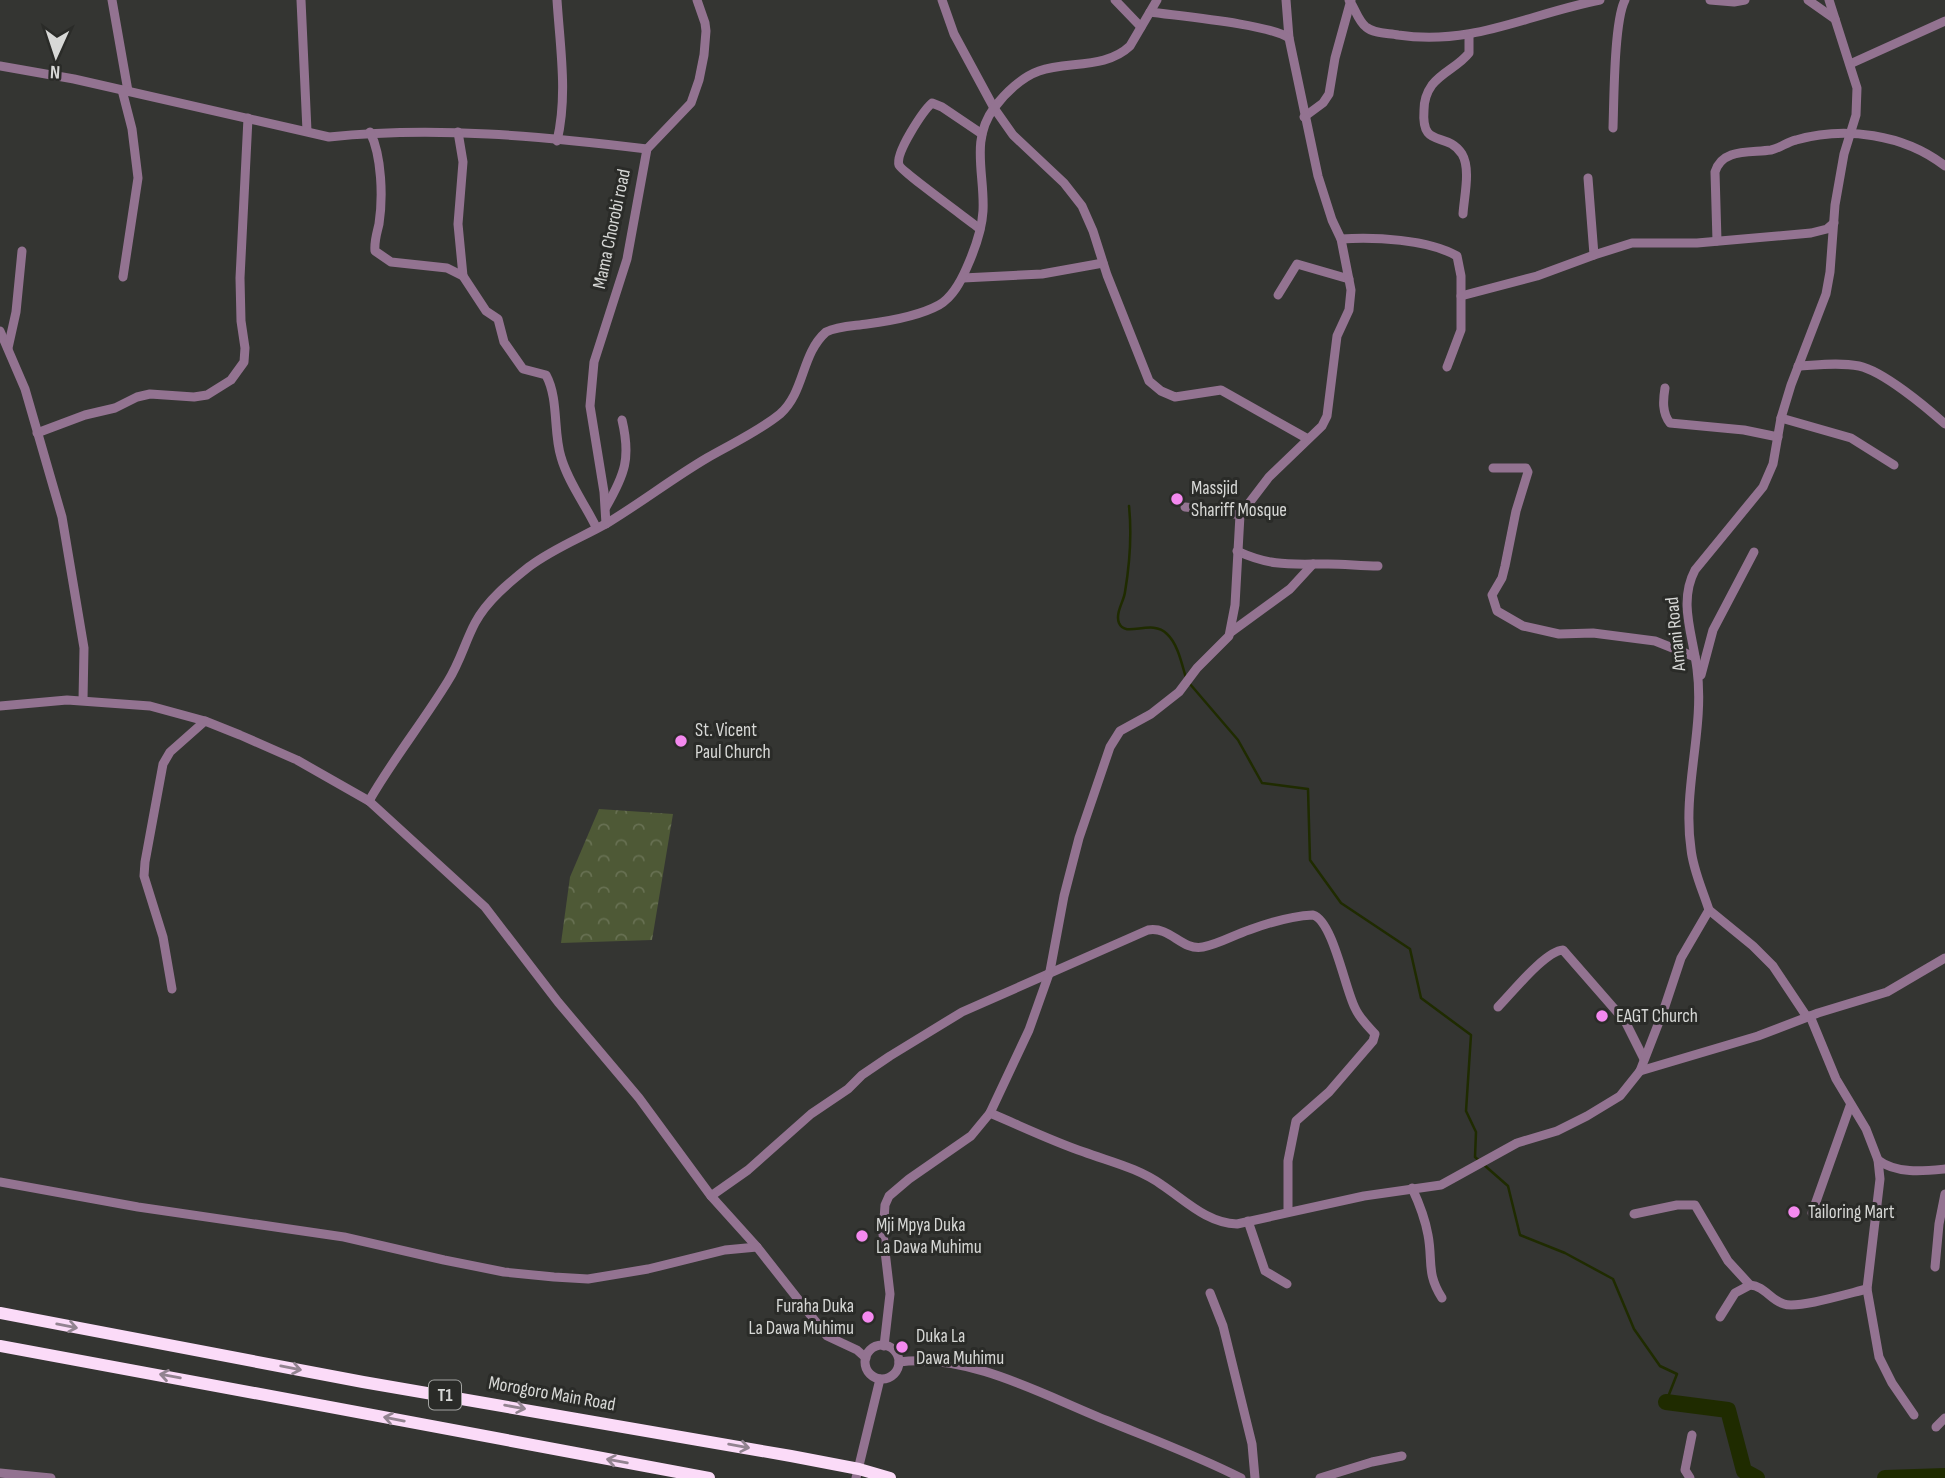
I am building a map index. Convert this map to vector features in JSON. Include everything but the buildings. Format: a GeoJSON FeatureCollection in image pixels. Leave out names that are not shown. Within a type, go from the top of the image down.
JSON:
{"type":"FeatureCollection","features":[{"type":"Feature","properties":{"kind":"highway","name":"Morogoro Main Road"},"geometry":{"type":"LineString","coordinates":[[0,1313],[363,1382],[642,1429],[890,1478]]}},
{"type":"Feature","properties":{"kind":"highway","name":"T1"},"geometry":{"type":"LineString","coordinates":[[0,1346],[259,1392],[709,1478]]}},
{"type":"Feature","properties":{"kind":"street"},"geometry":{"type":"LineString","coordinates":[[112,0],[138,178],[123,277]]}},
{"type":"Feature","properties":{"kind":"street"},"geometry":{"type":"LineString","coordinates":[[301,0],[307,131]]}},
{"type":"Feature","properties":{"kind":"street"},"geometry":{"type":"LineString","coordinates":[[557,0],[563,89],[557,141]]}},
{"type":"Feature","properties":{"kind":"street","name":"Mama Chorobi road"},"geometry":{"type":"LineString","coordinates":[[601,525],[605,509],[590,406],[592,371],[627,260],[647,149],[691,103],[695,94],[706,42],[705,23],[697,0]]}},
{"type":"Feature","properties":{"kind":"street"},"geometry":{"type":"LineString","coordinates":[[942,0],[954,34],[994,108],[1025,149],[1075,195],[1093,231],[1150,383],[1175,397],[1221,390],[1308,439]]}},
{"type":"Feature","properties":{"kind":"street"},"geometry":{"type":"LineString","coordinates":[[1115,0],[1141,27]]}},
{"type":"Feature","properties":{"kind":"street"},"geometry":{"type":"LineString","coordinates":[[369,801],[391,763],[449,680],[475,623],[486,607],[532,565],[780,414],[792,402],[813,349],[826,332],[891,320],[932,308],[949,297],[962,278],[981,229],[984,204],[979,155],[982,134],[994,108],[1021,81],[1036,72],[1086,64],[1124,52],[1157,0]]}},
{"type":"Feature","properties":{"kind":"street"},"geometry":{"type":"LineString","coordinates":[[1231,633],[1236,605],[1240,516],[1269,477],[1322,426],[1327,415],[1337,336],[1351,299],[1341,239],[1318,176],[1304,117],[1289,38],[1286,0]]}},
{"type":"Feature","properties":{"kind":"street"},"geometry":{"type":"LineString","coordinates":[[1304,117],[1323,103],[1329,94],[1350,0]]}},
{"type":"Feature","properties":{"kind":"street"},"geometry":{"type":"LineString","coordinates":[[1350,0],[1369,29],[1410,37],[1469,36],[1600,0]]}},
{"type":"Feature","properties":{"kind":"street"},"geometry":{"type":"LineString","coordinates":[[1613,128],[1617,46],[1621,7],[1625,0]]}},
{"type":"Feature","properties":{"kind":"street"},"geometry":{"type":"LineString","coordinates":[[1710,0],[1745,0]]}},
{"type":"Feature","properties":{"kind":"street"},"geometry":{"type":"LineString","coordinates":[[1808,0],[1835,19]]}},
{"type":"Feature","properties":{"kind":"street","name":"Amani Road"},"geometry":{"type":"LineString","coordinates":[[1710,910],[1692,859],[1690,837],[1690,789],[1699,719],[1699,687],[1687,610],[1688,584],[1695,570],[1763,487],[1773,464],[1781,418],[1826,294],[1842,167],[1858,101],[1850,64],[1829,0]]}},
{"type":"Feature","properties":{"kind":"street"},"geometry":{"type":"LineString","coordinates":[[1150,12],[1249,26],[1280,33],[1289,38]]}},
{"type":"Feature","properties":{"kind":"street"},"geometry":{"type":"LineString","coordinates":[[1850,64],[1945,21]]}},
{"type":"Feature","properties":{"kind":"street"},"geometry":{"type":"LineString","coordinates":[[1463,214],[1466,169],[1463,156],[1454,147],[1427,133],[1423,125],[1424,103],[1430,88],[1466,57],[1471,49],[1469,36]]}},
{"type":"Feature","properties":{"kind":"street"},"geometry":{"type":"LineString","coordinates":[[0,66],[74,79],[329,137],[370,132],[458,132],[647,149]]}},
{"type":"Feature","properties":{"kind":"street"},"geometry":{"type":"LineString","coordinates":[[981,229],[906,173],[898,161],[904,145],[932,103],[982,134]]}},
{"type":"Feature","properties":{"kind":"street"},"geometry":{"type":"LineString","coordinates":[[37,433],[150,394],[194,397],[207,395],[231,380],[244,362],[246,348],[241,321],[240,278],[248,118]]}},
{"type":"Feature","properties":{"kind":"street"},"geometry":{"type":"LineString","coordinates":[[370,132],[378,150],[380,164],[379,223],[375,251],[391,262],[447,268],[463,276]]}},
{"type":"Feature","properties":{"kind":"street"},"geometry":{"type":"LineString","coordinates":[[458,132],[463,162],[458,224],[463,276],[486,311],[498,319],[504,342],[523,369],[543,373],[547,377],[551,387],[561,457],[570,480],[601,525]]}},
{"type":"Feature","properties":{"kind":"street"},"geometry":{"type":"LineString","coordinates":[[1717,241],[1715,172],[1721,159],[1739,153],[1776,149],[1796,140],[1851,132],[1911,146],[1945,166]]}},
{"type":"Feature","properties":{"kind":"street"},"geometry":{"type":"LineString","coordinates":[[1588,178],[1594,254]]}},
{"type":"Feature","properties":{"kind":"street"},"geometry":{"type":"LineString","coordinates":[[1461,296],[1537,276],[1594,254],[1639,243],[1690,244],[1811,233],[1827,229],[1834,223]]}},
{"type":"Feature","properties":{"kind":"street"},"geometry":{"type":"LineString","coordinates":[[1341,239],[1366,237],[1393,240],[1432,246],[1457,256],[1461,330],[1447,367]]}},
{"type":"Feature","properties":{"kind":"street"},"geometry":{"type":"LineString","coordinates":[[8,348],[16,312],[22,251]]}},
{"type":"Feature","properties":{"kind":"street"},"geometry":{"type":"LineString","coordinates":[[962,278],[1042,274],[1103,263]]}},
{"type":"Feature","properties":{"kind":"street"},"geometry":{"type":"LineString","coordinates":[[1278,295],[1297,264],[1349,279]]}},
{"type":"Feature","properties":{"kind":"street"},"geometry":{"type":"LineString","coordinates":[[0,331],[25,389],[64,530],[84,648],[83,700]]}},
{"type":"Feature","properties":{"kind":"street"},"geometry":{"type":"LineString","coordinates":[[1798,366],[1839,364],[1864,368],[1885,378],[1945,424]]}},
{"type":"Feature","properties":{"kind":"street"},"geometry":{"type":"LineString","coordinates":[[1665,388],[1663,405],[1670,423],[1778,436]]}},
{"type":"Feature","properties":{"kind":"street"},"geometry":{"type":"LineString","coordinates":[[1781,418],[1851,438],[1894,466]]}},
{"type":"Feature","properties":{"kind":"street"},"geometry":{"type":"LineString","coordinates":[[605,509],[626,464],[627,450],[622,420]]}},
{"type":"Feature","properties":{"kind":"street"},"geometry":{"type":"LineString","coordinates":[[1493,468],[1521,467],[1528,472],[1516,511],[1502,578],[1492,595],[1497,611],[1523,626],[1564,634],[1593,632],[1656,641],[1695,657]]}},
{"type":"Feature","properties":{"kind":"street"},"geometry":{"type":"LineString","coordinates":[[1185,507],[1240,516]]}},
{"type":"Feature","properties":{"kind":"street"},"geometry":{"type":"LineString","coordinates":[[1237,551],[1258,561],[1285,565],[1378,566]]}},
{"type":"Feature","properties":{"kind":"street"},"geometry":{"type":"LineString","coordinates":[[1699,687],[1708,640],[1755,552]]}},
{"type":"Feature","properties":{"kind":"street"},"geometry":{"type":"LineString","coordinates":[[884,1346],[890,1294],[883,1234],[885,1205],[889,1196],[909,1179],[971,1136],[990,1113],[1029,1030],[1050,971],[1064,896],[1079,838],[1110,747],[1120,731],[1145,718],[1179,692],[1231,633],[1290,589],[1313,564]]}},
{"type":"Feature","properties":{"kind":"street"},"geometry":{"type":"LineString","coordinates":[[0,706],[83,700],[150,706],[205,722],[297,760],[369,801],[485,907],[558,1002],[639,1098],[711,1196],[757,1247],[827,1336],[857,1350],[866,1358],[868,1371],[880,1379]]}},
{"type":"Feature","properties":{"kind":"street"},"geometry":{"type":"LineString","coordinates":[[172,989],[163,937],[144,876],[145,862],[163,764],[170,752],[205,722]]}},
{"type":"Feature","properties":{"kind":"street"},"geometry":{"type":"LineString","coordinates":[[990,1113],[1083,1152],[1132,1168],[1217,1222],[1237,1224],[1412,1188],[1441,1185],[1517,1143],[1557,1130],[1620,1096],[1640,1071],[1681,958],[1710,910],[1773,966],[1809,1017],[1836,1079],[1866,1129],[1878,1160],[1880,1179],[1867,1289],[1879,1357],[1892,1383],[1914,1415]]}},
{"type":"Feature","properties":{"kind":"street"},"geometry":{"type":"LineString","coordinates":[[711,1196],[748,1170],[811,1114],[890,1056],[962,1012],[1050,971],[1149,930],[1168,931],[1184,944],[1201,947],[1252,928],[1305,915],[1318,916],[1342,969],[1355,1008],[1375,1034],[1373,1041],[1329,1092],[1296,1121],[1288,1161],[1288,1212]]}},
{"type":"Feature","properties":{"kind":"street"},"geometry":{"type":"LineString","coordinates":[[1498,1007],[1543,961],[1563,950],[1625,1021],[1644,1059]]}},
{"type":"Feature","properties":{"kind":"street"},"geometry":{"type":"LineString","coordinates":[[1640,1071],[1758,1036],[1887,992],[1945,958]]}},
{"type":"Feature","properties":{"kind":"street"},"geometry":{"type":"LineString","coordinates":[[1812,1213],[1850,1105]]}},
{"type":"Feature","properties":{"kind":"street"},"geometry":{"type":"LineString","coordinates":[[1878,1160],[1895,1168],[1911,1170],[1945,1168]]}},
{"type":"Feature","properties":{"kind":"street"},"geometry":{"type":"LineString","coordinates":[[0,1182],[152,1209],[344,1237],[504,1272],[554,1277],[588,1279],[667,1265],[725,1250],[757,1247]]}},
{"type":"Feature","properties":{"kind":"street"},"geometry":{"type":"LineString","coordinates":[[1412,1188],[1421,1206],[1429,1237],[1432,1283],[1442,1298]]}},
{"type":"Feature","properties":{"kind":"street"},"geometry":{"type":"LineString","coordinates":[[1935,1267],[1945,1194]]}},
{"type":"Feature","properties":{"kind":"street"},"geometry":{"type":"LineString","coordinates":[[1634,1214],[1677,1205],[1695,1205],[1728,1261],[1750,1285]]}},
{"type":"Feature","properties":{"kind":"street"},"geometry":{"type":"LineString","coordinates":[[1248,1221],[1265,1271],[1286,1284]]}},
{"type":"Feature","properties":{"kind":"street"},"geometry":{"type":"LineString","coordinates":[[1720,1317],[1735,1293],[1750,1285],[1757,1285],[1783,1304],[1789,1305],[1867,1289]]}},
{"type":"Feature","properties":{"kind":"street"},"geometry":{"type":"LineString","coordinates":[[1210,1293],[1223,1326],[1252,1444],[1255,1478]]}},
{"type":"Feature","properties":{"kind":"street"},"geometry":{"type":"LineString","coordinates":[[866,1358],[871,1350],[884,1346],[893,1349],[899,1362],[893,1375],[880,1379]]}},
{"type":"Feature","properties":{"kind":"street"},"geometry":{"type":"LineString","coordinates":[[899,1362],[921,1359],[968,1368],[1014,1382],[1241,1478]]}},
{"type":"Feature","properties":{"kind":"street"},"geometry":{"type":"LineString","coordinates":[[857,1473],[880,1379]]}},
{"type":"Feature","properties":{"kind":"street"},"geometry":{"type":"LineString","coordinates":[[1936,1427],[1945,1418]]}},
{"type":"Feature","properties":{"kind":"street"},"geometry":{"type":"LineString","coordinates":[[1690,1478],[1685,1470],[1692,1435]]}},
{"type":"Feature","properties":{"kind":"street"},"geometry":{"type":"LineString","coordinates":[[1320,1478],[1402,1456]]}},
{"type":"Feature","properties":{"kind":"street"},"geometry":{"type":"LineString","coordinates":[[0,1473],[51,1478]]}},
{"type":"Feature","properties":{"kind":"green space"},"geometry":{"type":"Polygon","coordinates":[[[599,809],[673,814],[652,940],[561,943],[570,877],[599,809]]]}},
{"type":"Feature","properties":{"kind":"waterway"},"geometry":{"type":"LineString","coordinates":[[1129,506],[1129,559],[1125,592],[1118,615],[1119,623],[1127,629],[1154,628],[1167,634],[1177,649],[1186,678]]}},
{"type":"Feature","properties":{"kind":"waterway"},"geometry":{"type":"LineString","coordinates":[[1190,684],[1238,740],[1262,783],[1308,789],[1310,860],[1341,903],[1410,949],[1421,998],[1471,1035],[1466,1111],[1476,1132],[1475,1157],[1508,1186],[1520,1235],[1565,1253],[1613,1279],[1634,1329],[1660,1366],[1677,1374],[1666,1402]]}},
{"type":"Feature","properties":{"kind":"waterway"},"geometry":{"type":"LineString","coordinates":[[1666,1402],[1728,1410],[1744,1471],[1757,1478]]}},
{"type":"Feature","properties":{"kind":"waterway"},"geometry":{"type":"LineString","coordinates":[[1885,1478],[1945,1476]]}},
{"type":"Feature","properties":{"kind":"place","name":"Massjid Shariff Mosque"},"geometry":{"type":"Point","coordinates":[1177,499]}},
{"type":"Feature","properties":{"kind":"place","name":"St. Vicent Paul Church"},"geometry":{"type":"Point","coordinates":[681,741]}},
{"type":"Feature","properties":{"kind":"place","name":"EAGT Church"},"geometry":{"type":"Point","coordinates":[1602,1016]}},
{"type":"Feature","properties":{"kind":"place","name":"Tailoring Mart"},"geometry":{"type":"Point","coordinates":[1794,1212]}},
{"type":"Feature","properties":{"kind":"place","name":"Mji Mpya Duka La Dawa Muhimu"},"geometry":{"type":"Point","coordinates":[862,1236]}},
{"type":"Feature","properties":{"kind":"place","name":"Furaha Duka La Dawa Muhimu"},"geometry":{"type":"Point","coordinates":[868,1317]}},
{"type":"Feature","properties":{"kind":"place","name":"Duka La Dawa Muhimu"},"geometry":{"type":"Point","coordinates":[902,1347]}}]}
